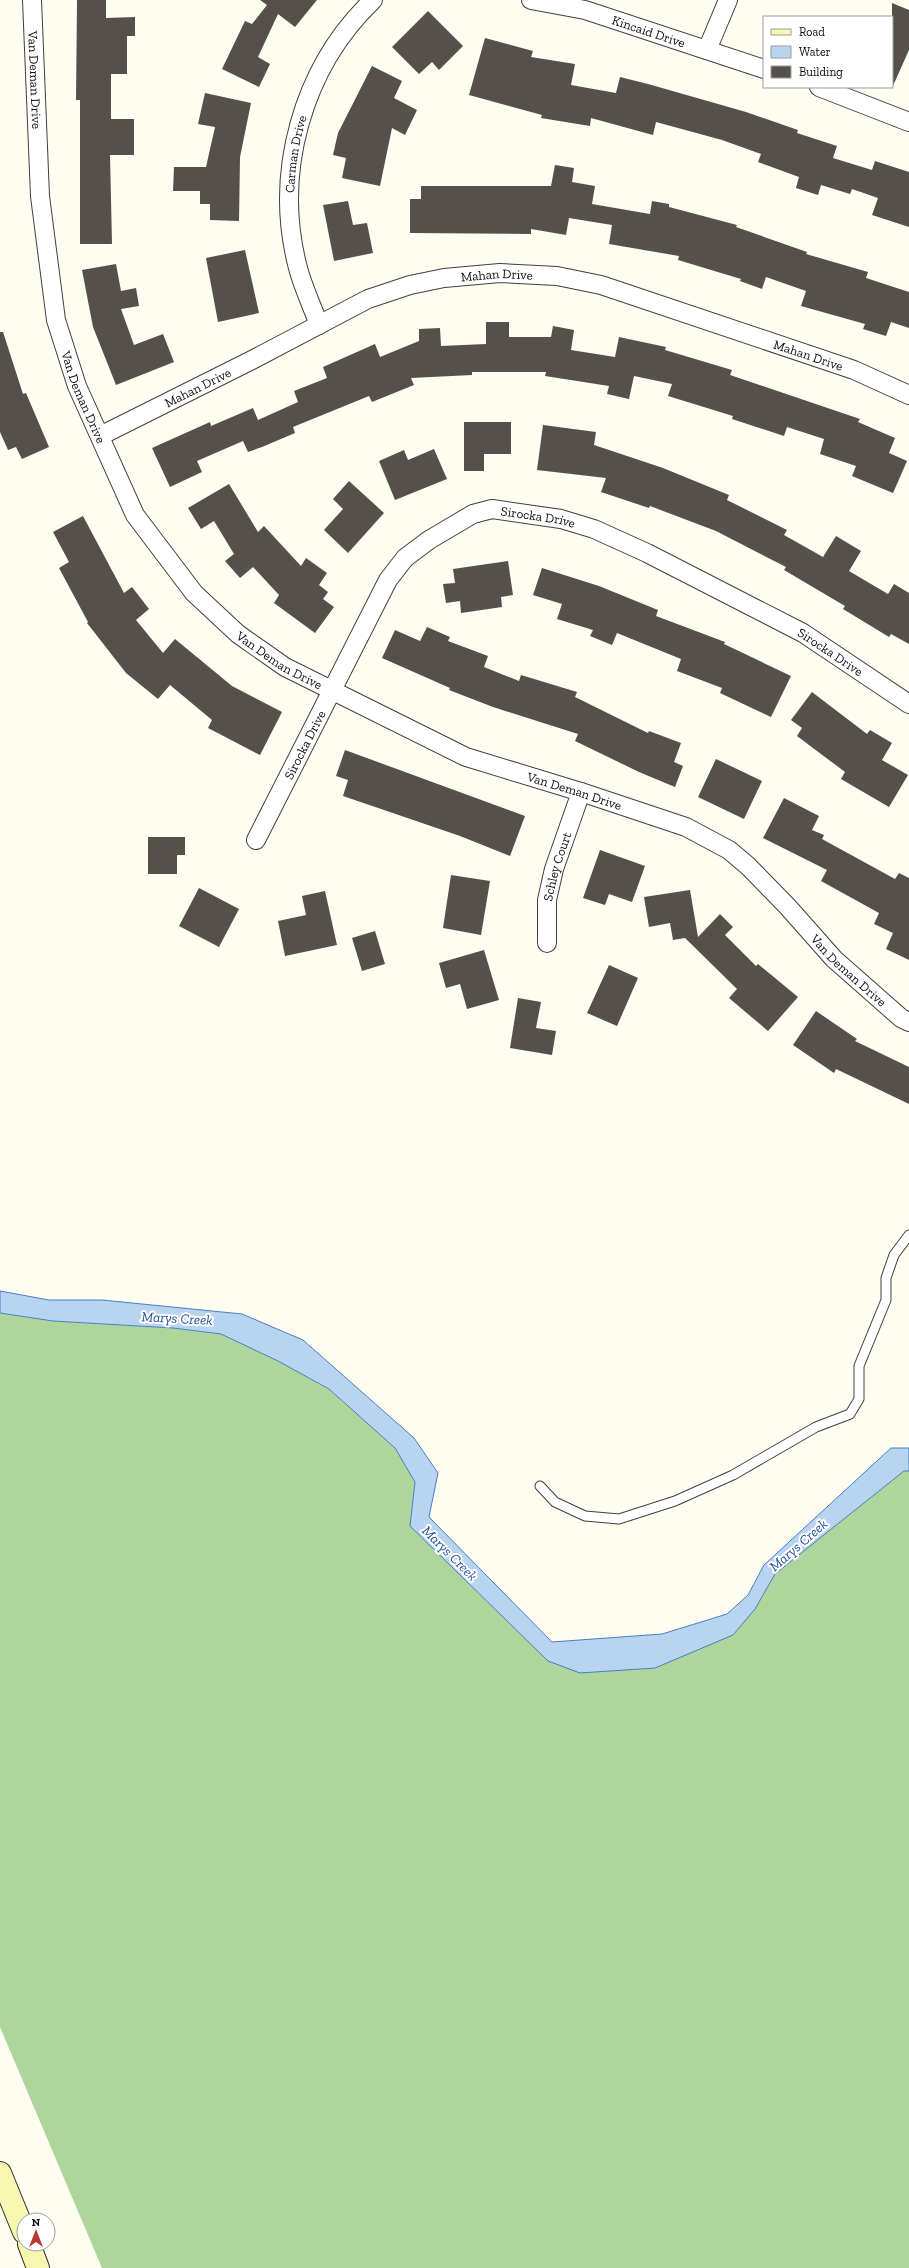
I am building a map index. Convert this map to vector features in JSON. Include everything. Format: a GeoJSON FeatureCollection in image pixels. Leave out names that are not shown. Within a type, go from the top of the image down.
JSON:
{"type":"FeatureCollection","features":[{"type":"Feature","properties":{"kind":"main road"},"geometry":{"type":"LineString","coordinates":[[0,2173],[16,2212]]}},
{"type":"Feature","properties":{"kind":"main road"},"geometry":{"type":"LineString","coordinates":[[32,2252],[38,2268]]}},
{"type":"Feature","properties":{"kind":"street","name":"Van Deman Drive"},"geometry":{"type":"LineString","coordinates":[[32,0],[40,196],[56,320],[77,386],[135,515],[194,593],[238,634],[285,668],[330,692],[466,757],[581,792],[686,827],[729,850],[748,866],[788,907],[834,959],[901,1018],[909,1022]]}},
{"type":"Feature","properties":{"kind":"street","name":"Carman Drive"},"geometry":{"type":"LineString","coordinates":[[319,325],[298,268],[289,210],[289,180],[299,122],[314,82],[332,49],[360,12],[372,0]]}},
{"type":"Feature","properties":{"kind":"street","name":"Kincaid Drive"},"geometry":{"type":"LineString","coordinates":[[531,0],[585,10],[763,69]]}},
{"type":"Feature","properties":{"kind":"street"},"geometry":{"type":"LineString","coordinates":[[707,50],[728,0]]}},
{"type":"Feature","properties":{"kind":"street"},"geometry":{"type":"LineString","coordinates":[[821,88],[909,122]]}},
{"type":"Feature","properties":{"kind":"street","name":"Mahan Drive"},"geometry":{"type":"LineString","coordinates":[[100,436],[368,299],[410,285],[444,278],[500,273],[557,276],[602,285],[854,370],[909,395]]}},
{"type":"Feature","properties":{"kind":"street","name":"Sirocka Drive"},"geometry":{"type":"LineString","coordinates":[[256,840],[388,580],[405,558],[429,540],[473,514],[492,509],[561,519],[594,529],[640,550],[803,633],[909,704]]}},
{"type":"Feature","properties":{"kind":"street","name":"Schley Court"},"geometry":{"type":"LineString","coordinates":[[547,943],[547,900],[554,869],[581,792]]}},
{"type":"Feature","properties":{"kind":"lane"},"geometry":{"type":"LineString","coordinates":[[540,1486],[555,1502],[585,1516],[619,1519],[675,1501],[733,1475],[816,1427],[850,1414],[859,1399],[859,1366],[886,1300],[886,1278],[894,1256],[909,1235]]}},
{"type":"Feature","properties":{"kind":"green space"},"geometry":{"type":"Polygon","coordinates":[[[0,1313],[53,1321],[173,1328],[221,1334],[278,1361],[329,1389],[395,1448],[415,1482],[410,1526],[548,1661],[655,1668],[685,1655],[755,1609],[774,1574],[904,1471],[909,1471],[909,2268],[102,2268],[0,2027],[0,1313]]]}},
{"type":"Feature","properties":{"kind":"water","name":"Marys Creek"},"geometry":{"type":"Polygon","coordinates":[[[0,1291],[49,1300],[102,1300],[242,1314],[303,1340],[414,1438],[438,1473],[429,1517],[552,1642],[662,1634],[727,1614],[748,1595],[764,1565],[891,1448],[909,1448],[909,1471],[904,1471],[775,1574],[755,1609],[733,1635],[655,1668],[580,1673],[548,1661],[410,1526],[415,1482],[395,1448],[329,1389],[278,1361],[221,1334],[173,1328],[53,1321],[0,1313],[0,1291]]]}},
{"type":"Feature","properties":{"kind":"building"},"geometry":{"type":"Polygon","coordinates":[[[77,0],[106,0],[106,18],[135,17],[135,36],[127,36],[127,74],[111,74],[111,119],[134,119],[134,155],[110,155],[112,244],[80,244],[80,100],[76,100],[77,0]]]}},
{"type":"Feature","properties":{"kind":"building"},"geometry":{"type":"Polygon","coordinates":[[[260,0],[317,0],[295,27],[278,14],[258,57],[270,64],[259,87],[222,69],[245,21],[252,24],[267,5],[260,0]]]}},
{"type":"Feature","properties":{"kind":"building"},"geometry":{"type":"Polygon","coordinates":[[[892,3],[909,10],[909,50],[893,86],[893,16],[892,3]]]}},
{"type":"Feature","properties":{"kind":"building"},"geometry":{"type":"Polygon","coordinates":[[[428,11],[463,46],[439,70],[432,62],[419,74],[392,47],[428,11]]]}},
{"type":"Feature","properties":{"kind":"building"},"geometry":{"type":"Polygon","coordinates":[[[485,38],[533,51],[531,57],[575,64],[571,85],[616,93],[620,77],[648,84],[746,112],[798,130],[797,133],[837,146],[833,158],[872,170],[875,161],[909,172],[909,227],[872,215],[878,198],[852,189],[850,194],[821,185],[818,195],[796,188],[799,177],[758,162],[761,154],[722,140],[656,122],[653,135],[591,118],[590,126],[541,118],[542,115],[469,95],[485,38]]]}},
{"type":"Feature","properties":{"kind":"building"},"geometry":{"type":"Polygon","coordinates":[[[372,66],[402,81],[394,98],[417,110],[405,135],[392,128],[380,186],[342,178],[346,158],[333,155],[338,133],[372,66]]]}},
{"type":"Feature","properties":{"kind":"building"},"geometry":{"type":"Polygon","coordinates":[[[205,93],[251,103],[240,157],[239,221],[210,220],[210,204],[200,204],[200,191],[173,191],[174,167],[206,167],[215,127],[198,124],[205,93]]]}},
{"type":"Feature","properties":{"kind":"building"},"geometry":{"type":"Polygon","coordinates":[[[555,165],[574,168],[572,182],[595,186],[592,204],[650,214],[652,201],[669,204],[669,207],[737,225],[736,227],[807,252],[806,254],[868,272],[866,278],[909,292],[909,328],[891,322],[886,336],[863,329],[865,324],[801,306],[806,291],[766,277],[762,289],[740,281],[741,279],[678,260],[679,256],[609,244],[612,225],[569,218],[566,235],[531,229],[531,234],[410,233],[410,199],[421,199],[421,186],[551,186],[555,165]]]}},
{"type":"Feature","properties":{"kind":"building"},"geometry":{"type":"Polygon","coordinates":[[[348,201],[353,225],[367,223],[373,253],[334,261],[323,205],[348,201]]]}},
{"type":"Feature","properties":{"kind":"building"},"geometry":{"type":"Polygon","coordinates":[[[245,250],[259,313],[218,322],[206,258],[245,250]]]}},
{"type":"Feature","properties":{"kind":"building"},"geometry":{"type":"Polygon","coordinates":[[[116,264],[121,291],[136,288],[139,306],[121,309],[134,345],[163,334],[174,362],[116,385],[93,327],[82,270],[116,264]]]}},
{"type":"Feature","properties":{"kind":"building"},"geometry":{"type":"Polygon","coordinates":[[[486,322],[509,322],[509,337],[551,337],[553,326],[574,330],[571,350],[615,357],[619,337],[666,347],[665,350],[732,370],[730,375],[860,419],[858,422],[895,438],[889,453],[907,461],[893,493],[852,476],[856,466],[820,454],[824,439],[787,427],[784,436],[732,419],[733,416],[668,396],[672,384],[634,376],[629,399],[607,394],[609,386],[545,376],[546,372],[472,372],[472,375],[411,378],[414,385],[372,402],[369,396],[293,427],[295,433],[262,447],[248,452],[243,441],[197,461],[202,472],[170,487],[152,448],[210,422],[211,426],[253,408],[258,420],[298,402],[294,391],[327,378],[323,367],[375,344],[380,357],[419,341],[419,329],[440,328],[441,346],[486,344],[486,322]]]}},
{"type":"Feature","properties":{"kind":"building"},"geometry":{"type":"Polygon","coordinates":[[[0,332],[3,332],[23,394],[26,393],[49,447],[22,459],[16,447],[8,450],[0,432],[0,332]]]}},
{"type":"Feature","properties":{"kind":"building"},"geometry":{"type":"Polygon","coordinates":[[[464,422],[511,422],[511,454],[484,454],[484,471],[464,471],[464,422]]]}},
{"type":"Feature","properties":{"kind":"building"},"geometry":{"type":"Polygon","coordinates":[[[543,425],[596,432],[594,445],[663,468],[729,495],[727,500],[787,530],[784,535],[823,557],[836,536],[861,551],[849,571],[888,594],[894,584],[909,593],[909,644],[891,634],[889,637],[843,609],[845,606],[784,570],[786,567],[716,531],[650,506],[649,508],[601,492],[606,478],[537,470],[543,425]]]}},
{"type":"Feature","properties":{"kind":"building"},"geometry":{"type":"Polygon","coordinates":[[[434,449],[447,479],[395,500],[379,461],[404,450],[408,460],[434,449]]]}},
{"type":"Feature","properties":{"kind":"building"},"geometry":{"type":"Polygon","coordinates":[[[349,481],[384,513],[348,553],[324,530],[343,509],[333,499],[349,481]]]}},
{"type":"Feature","properties":{"kind":"building"},"geometry":{"type":"Polygon","coordinates":[[[229,484],[258,532],[264,526],[301,566],[306,558],[327,573],[319,585],[328,592],[323,599],[334,607],[315,633],[274,603],[279,595],[253,567],[240,578],[225,561],[234,554],[214,521],[201,529],[188,508],[229,484]]]}},
{"type":"Feature","properties":{"kind":"building"},"geometry":{"type":"Polygon","coordinates":[[[83,516],[124,593],[132,587],[149,609],[136,620],[163,653],[175,639],[232,686],[282,712],[260,755],[208,728],[212,720],[170,685],[158,699],[126,673],[87,623],[88,622],[59,568],[69,562],[53,532],[83,516]]]}},
{"type":"Feature","properties":{"kind":"building"},"geometry":{"type":"Polygon","coordinates":[[[508,561],[513,595],[501,597],[502,607],[461,613],[460,601],[446,603],[443,584],[455,583],[453,569],[508,561]]]}},
{"type":"Feature","properties":{"kind":"building"},"geometry":{"type":"Polygon","coordinates":[[[542,568],[599,586],[658,610],[656,616],[725,642],[724,644],[791,676],[771,717],[720,693],[722,688],[677,671],[681,659],[617,633],[612,645],[590,636],[593,630],[557,619],[562,604],[533,595],[542,568]]]}},
{"type":"Feature","properties":{"kind":"building"},"geometry":{"type":"Polygon","coordinates":[[[427,627],[450,637],[448,641],[488,656],[484,667],[519,681],[521,675],[577,692],[575,697],[648,733],[649,731],[681,743],[674,762],[683,766],[675,787],[639,772],[575,741],[578,734],[493,707],[449,690],[450,688],[382,658],[395,630],[420,641],[427,627]]]}},
{"type":"Feature","properties":{"kind":"building"},"geometry":{"type":"Polygon","coordinates":[[[812,692],[867,734],[870,730],[892,743],[882,760],[908,775],[889,807],[841,779],[845,772],[797,736],[802,728],[791,720],[812,692]]]}},
{"type":"Feature","properties":{"kind":"building"},"geometry":{"type":"Polygon","coordinates":[[[345,750],[525,816],[510,856],[460,836],[343,796],[348,780],[336,776],[345,750]]]}},
{"type":"Feature","properties":{"kind":"building"},"geometry":{"type":"Polygon","coordinates":[[[716,759],[762,781],[744,819],[698,797],[716,759]]]}},
{"type":"Feature","properties":{"kind":"building"},"geometry":{"type":"Polygon","coordinates":[[[784,798],[819,816],[812,830],[824,835],[822,839],[895,879],[899,873],[909,878],[909,960],[886,949],[893,933],[874,924],[879,913],[821,881],[827,870],[763,838],[784,798]]]}},
{"type":"Feature","properties":{"kind":"building"},"geometry":{"type":"Polygon","coordinates":[[[148,837],[185,837],[185,855],[177,855],[177,874],[148,874],[148,837]]]}},
{"type":"Feature","properties":{"kind":"building"},"geometry":{"type":"Polygon","coordinates":[[[600,850],[645,866],[632,902],[609,894],[605,905],[583,898],[600,850]]]}},
{"type":"Feature","properties":{"kind":"building"},"geometry":{"type":"Polygon","coordinates":[[[451,875],[490,881],[481,935],[443,928],[451,875]]]}},
{"type":"Feature","properties":{"kind":"building"},"geometry":{"type":"Polygon","coordinates":[[[199,888],[239,909],[219,947],[179,926],[199,888]]]}},
{"type":"Feature","properties":{"kind":"building"},"geometry":{"type":"Polygon","coordinates":[[[690,890],[698,937],[720,914],[733,927],[725,935],[756,966],[758,964],[798,997],[768,1031],[729,998],[737,989],[685,938],[673,940],[670,923],[649,927],[644,897],[690,890]]]}},
{"type":"Feature","properties":{"kind":"building"},"geometry":{"type":"Polygon","coordinates":[[[325,891],[337,945],[285,956],[278,921],[306,915],[302,896],[325,891]]]}},
{"type":"Feature","properties":{"kind":"building"},"geometry":{"type":"Polygon","coordinates":[[[375,931],[385,964],[362,971],[352,938],[375,931]]]}},
{"type":"Feature","properties":{"kind":"building"},"geometry":{"type":"Polygon","coordinates":[[[484,950],[499,1000],[467,1009],[460,984],[446,988],[439,963],[484,950]]]}},
{"type":"Feature","properties":{"kind":"building"},"geometry":{"type":"Polygon","coordinates":[[[609,965],[638,978],[617,1026],[587,1013],[609,965]]]}},
{"type":"Feature","properties":{"kind":"building"},"geometry":{"type":"Polygon","coordinates":[[[518,998],[541,1002],[536,1028],[556,1031],[552,1055],[510,1048],[518,998]]]}},
{"type":"Feature","properties":{"kind":"building"},"geometry":{"type":"Polygon","coordinates":[[[816,1011],[857,1039],[855,1041],[909,1067],[909,1104],[836,1069],[834,1073],[793,1045],[816,1011]]]}}]}
